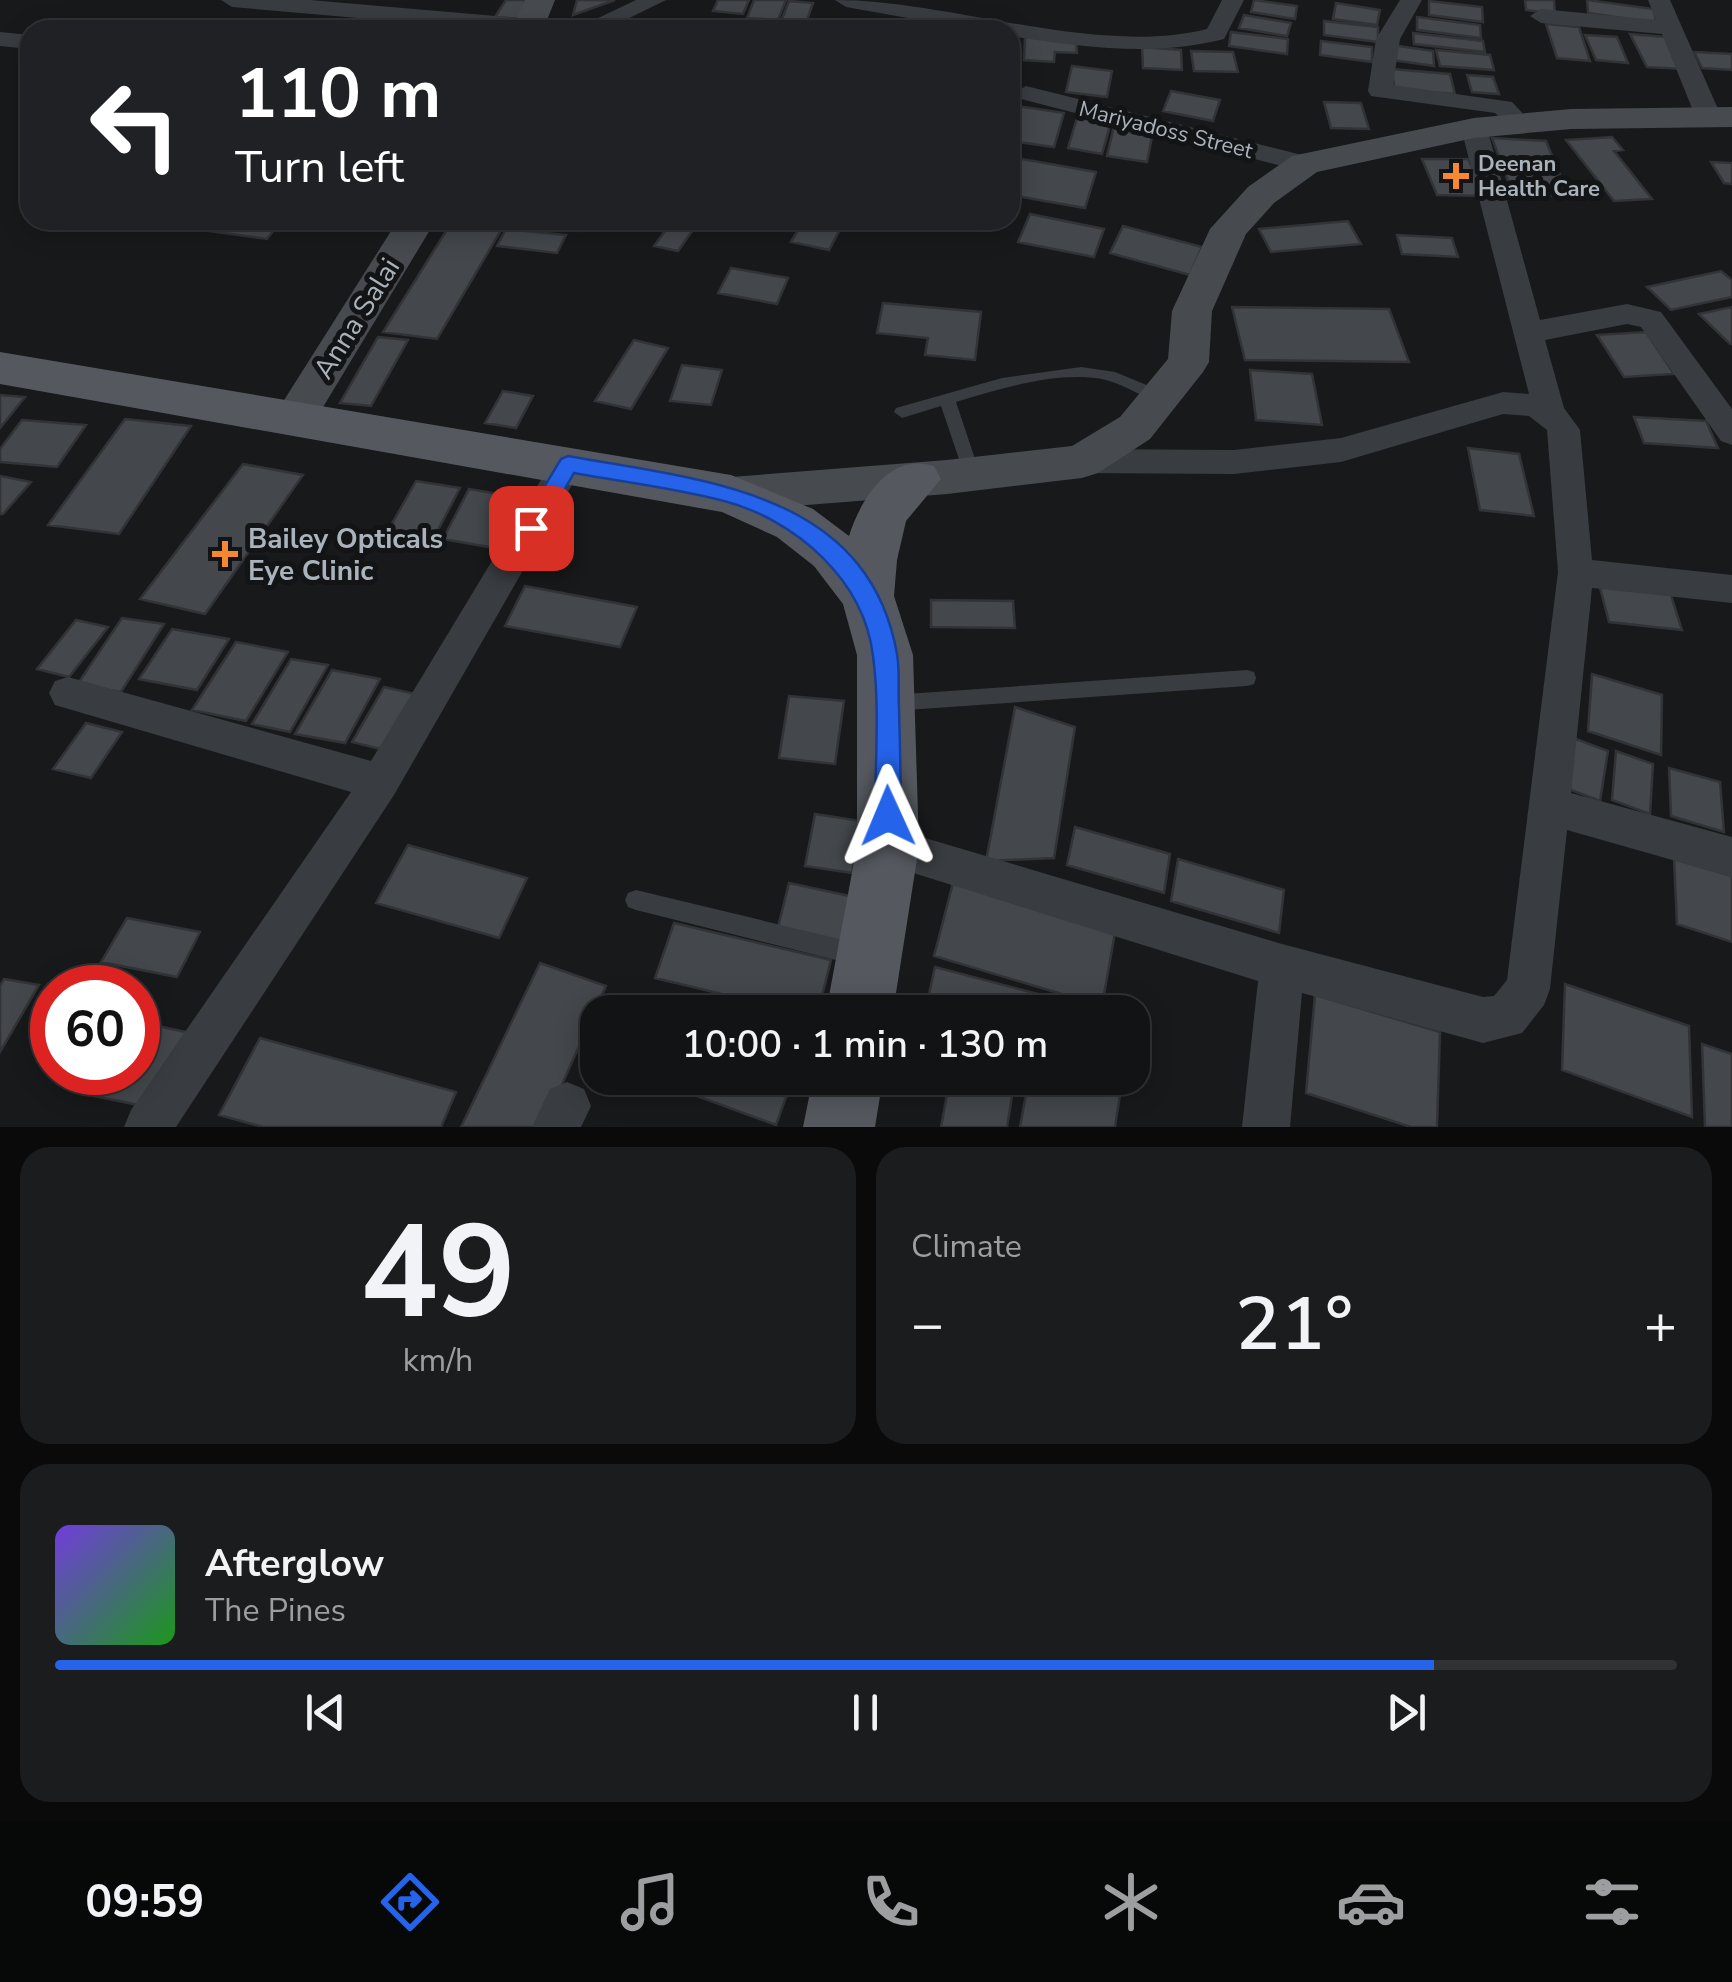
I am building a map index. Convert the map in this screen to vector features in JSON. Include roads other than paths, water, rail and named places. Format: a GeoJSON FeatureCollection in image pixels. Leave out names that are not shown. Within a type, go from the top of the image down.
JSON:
{"type":"FeatureCollection","features":[{"type":"Feature","properties":{"kind":"main road"},"geometry":{"type":"LineString","coordinates":[[0,368],[296,416],[730,494],[795,523],[832,551],[867,596],[886,654],[888,846],[863,995]]}},
{"type":"Feature","properties":{"kind":"main road"},"geometry":{"type":"LineString","coordinates":[[867,596],[879,521],[891,498],[916,479]]}},
{"type":"Feature","properties":{"kind":"main road"},"geometry":{"type":"LineString","coordinates":[[840,1127],[845,1095]]}},
{"type":"Feature","properties":{"kind":"street"},"geometry":{"type":"LineString","coordinates":[[232,0],[376,20]]}},
{"type":"Feature","properties":{"kind":"street"},"geometry":{"type":"LineString","coordinates":[[608,20],[655,0]]}},
{"type":"Feature","properties":{"kind":"street"},"geometry":{"type":"LineString","coordinates":[[846,0],[969,20]]}},
{"type":"Feature","properties":{"kind":"street"},"geometry":{"type":"LineString","coordinates":[[1020,28],[1152,44],[1205,40],[1216,34],[1232,0]]}},
{"type":"Feature","properties":{"kind":"street"},"geometry":{"type":"LineString","coordinates":[[1411,0],[1388,38],[1380,92],[1503,107],[1520,124]]}},
{"type":"Feature","properties":{"kind":"street"},"geometry":{"type":"LineString","coordinates":[[1082,461],[1135,428],[1188,362],[1192,312],[1229,229],[1261,195],[1305,164],[1474,128],[1570,119],[1720,118],[1669,28],[1659,0]]}},
{"type":"Feature","properties":{"kind":"street"},"geometry":{"type":"LineString","coordinates":[[1541,16],[1669,28]]}},
{"type":"Feature","properties":{"kind":"street"},"geometry":{"type":"LineString","coordinates":[[485,20],[532,19]]}},
{"type":"Feature","properties":{"kind":"street","name":"Mariyadoss Street"},"geometry":{"type":"LineString","coordinates":[[1026,93],[1305,164]]}},
{"type":"Feature","properties":{"kind":"street"},"geometry":{"type":"LineString","coordinates":[[888,846],[1282,966],[1484,1020],[1506,1018],[1528,988],[1576,572],[1564,430],[1548,410],[1474,128]]}},
{"type":"Feature","properties":{"kind":"street","name":"Anna Salai"},"geometry":{"type":"LineString","coordinates":[[296,416],[411,230]]}},
{"type":"Feature","properties":{"kind":"street"},"geometry":{"type":"LineString","coordinates":[[1526,332],[1627,314],[1651,319],[1732,433]]}},
{"type":"Feature","properties":{"kind":"street"},"geometry":{"type":"LineString","coordinates":[[730,494],[1082,461],[1252,460],[1341,450],[1503,403],[1525,403],[1548,410]]}},
{"type":"Feature","properties":{"kind":"street"},"geometry":{"type":"LineString","coordinates":[[148,1127],[380,782],[568,464]]}},
{"type":"Feature","properties":{"kind":"street"},"geometry":{"type":"LineString","coordinates":[[1576,572],[1732,590]]}},
{"type":"Feature","properties":{"kind":"street"},"geometry":{"type":"LineString","coordinates":[[68,693],[380,782]]}},
{"type":"Feature","properties":{"kind":"street"},"geometry":{"type":"LineString","coordinates":[[1549,806],[1732,858]]}},
{"type":"Feature","properties":{"kind":"street"},"geometry":{"type":"LineString","coordinates":[[1266,1127],[1282,966]]}},
{"type":"Feature","properties":{"kind":"lane"},"geometry":{"type":"LineString","coordinates":[[902,412],[1046,376],[1089,372],[1106,374],[1160,398]]}},
{"type":"Feature","properties":{"kind":"lane"},"geometry":{"type":"LineString","coordinates":[[947,399],[972,474]]}},
{"type":"Feature","properties":{"kind":"lane"},"geometry":{"type":"LineString","coordinates":[[886,704],[1247,678]]}},
{"type":"Feature","properties":{"kind":"lane"},"geometry":{"type":"LineString","coordinates":[[636,900],[870,958]]}},
{"type":"Feature","properties":{"kind":"place","name":"Deenan Health Care"},"geometry":{"type":"Point","coordinates":[1456,176]}},
{"type":"Feature","properties":{"kind":"place","name":"Bailey Opticals Eye Clinic"},"geometry":{"type":"Point","coordinates":[225,554]}}]}
